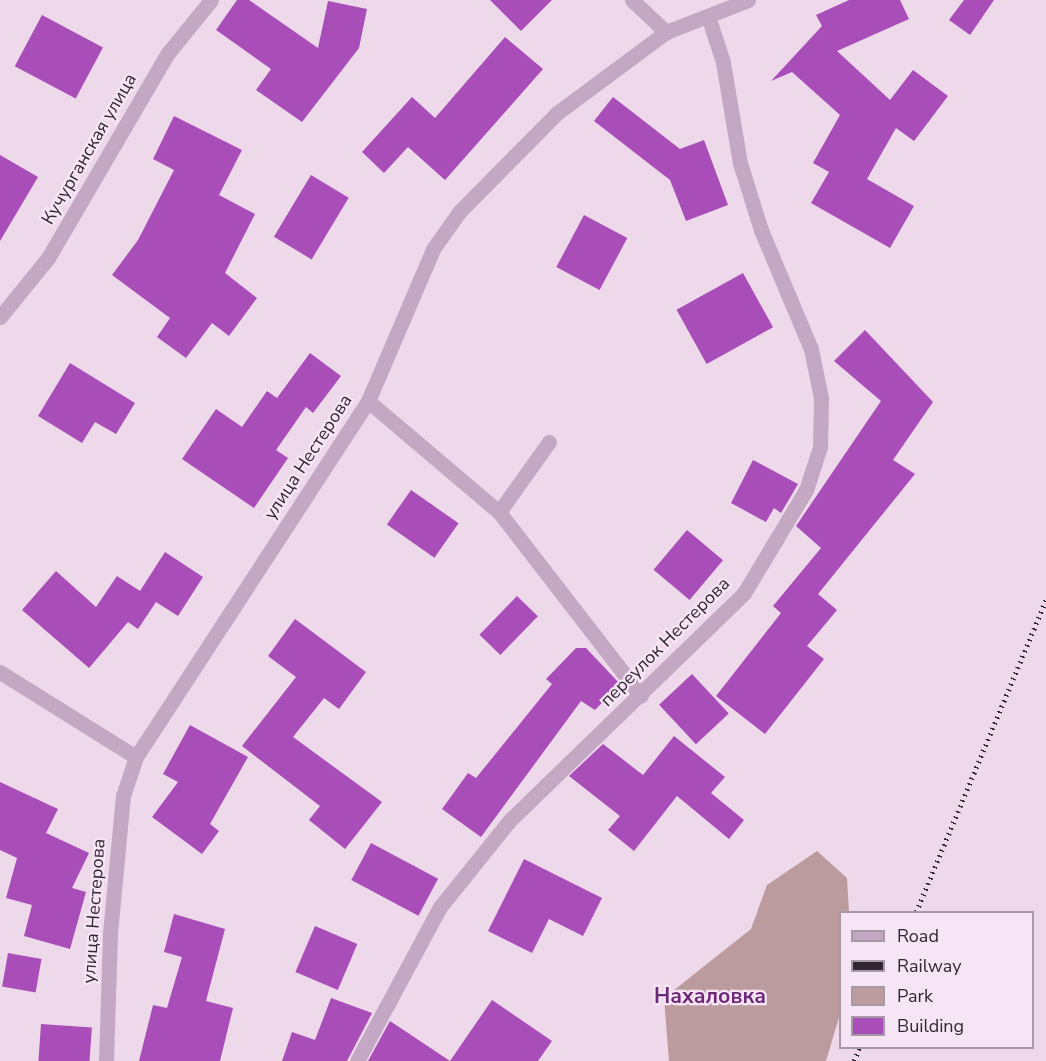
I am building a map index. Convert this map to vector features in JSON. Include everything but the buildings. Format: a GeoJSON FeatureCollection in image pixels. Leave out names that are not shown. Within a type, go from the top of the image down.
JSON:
{"type":"FeatureCollection","features":[{"type":"Feature","properties":{"kind":"street","name":"Кучурганская улица"},"geometry":{"type":"LineString","coordinates":[[0,317],[48,258],[168,53],[211,0]]}},
{"type":"Feature","properties":{"kind":"street"},"geometry":{"type":"LineString","coordinates":[[632,0],[666,32]]}},
{"type":"Feature","properties":{"kind":"street","name":"улица Нестерова"},"geometry":{"type":"LineString","coordinates":[[106,1061],[123,796],[136,757],[368,401],[433,249],[460,211],[556,113],[666,32],[709,19],[748,0]]}},
{"type":"Feature","properties":{"kind":"street","name":"переулок Нестерова"},"geometry":{"type":"LineString","coordinates":[[357,1061],[440,907],[510,820],[641,696],[744,593],[806,490],[820,447],[821,398],[811,350],[747,185],[709,19]]}},
{"type":"Feature","properties":{"kind":"street"},"geometry":{"type":"LineString","coordinates":[[368,401],[499,512],[641,696]]}},
{"type":"Feature","properties":{"kind":"street"},"geometry":{"type":"LineString","coordinates":[[499,512],[549,442]]}},
{"type":"Feature","properties":{"kind":"street"},"geometry":{"type":"LineString","coordinates":[[0,672],[136,757]]}},
{"type":"Feature","properties":{"kind":"green space"},"geometry":{"type":"Polygon","coordinates":[[[817,851],[847,878],[849,911],[839,911],[839,1017],[826,1061],[669,1061],[664,998],[751,929],[767,885],[817,851]]]}},
{"type":"Feature","properties":{"kind":"railway"},"geometry":{"type":"LineString","coordinates":[[916,911],[1046,600]]}},
{"type":"Feature","properties":{"kind":"railway"},"geometry":{"type":"LineString","coordinates":[[854,1061],[859,1049]]}},
{"type":"Feature","properties":{"kind":"district","name":"Нахаловка"},"geometry":{"type":"Point","coordinates":[710,996]}}]}
